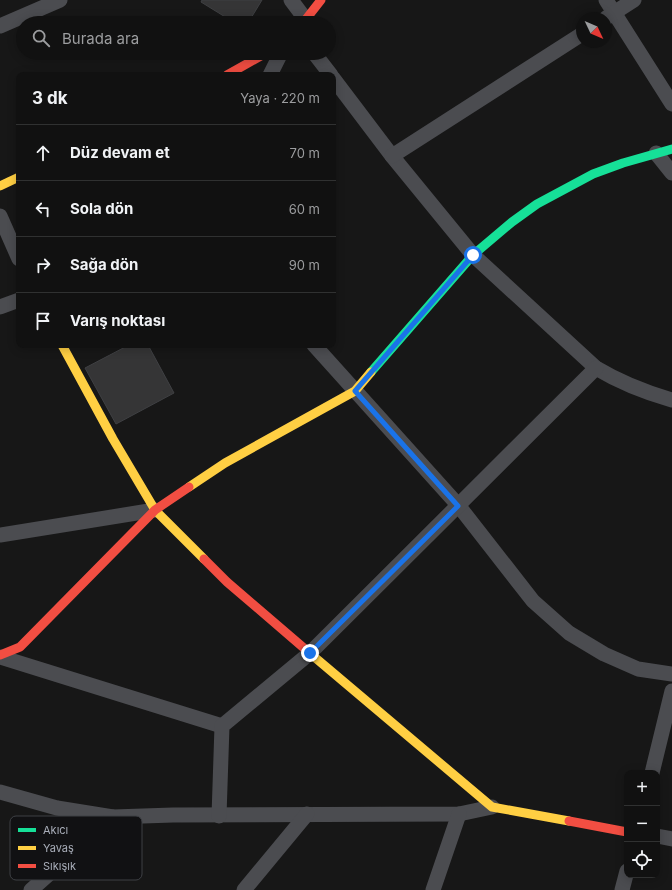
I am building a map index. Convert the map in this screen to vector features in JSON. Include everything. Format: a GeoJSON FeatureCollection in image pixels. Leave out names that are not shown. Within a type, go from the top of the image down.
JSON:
{"type":"FeatureCollection","features":[{"type":"Feature","properties":{"kind":"street"},"geometry":{"type":"LineString","coordinates":[[23,16],[60,0]]}},
{"type":"Feature","properties":{"kind":"street"},"geometry":{"type":"LineString","coordinates":[[291,0],[302,16]]}},
{"type":"Feature","properties":{"kind":"street"},"geometry":{"type":"LineString","coordinates":[[309,16],[321,0]]}},
{"type":"Feature","properties":{"kind":"street"},"geometry":{"type":"LineString","coordinates":[[606,0],[609,12]]}},
{"type":"Feature","properties":{"kind":"street"},"geometry":{"type":"LineString","coordinates":[[612,15],[634,0]]}},
{"type":"Feature","properties":{"kind":"street"},"geometry":{"type":"LineString","coordinates":[[0,26],[16,19]]}},
{"type":"Feature","properties":{"kind":"street"},"geometry":{"type":"LineString","coordinates":[[612,19],[672,104]]}},
{"type":"Feature","properties":{"kind":"street"},"geometry":{"type":"LineString","coordinates":[[392,156],[576,38]]}},
{"type":"Feature","properties":{"kind":"street"},"geometry":{"type":"LineString","coordinates":[[231,72],[253,60]]}},
{"type":"Feature","properties":{"kind":"street"},"geometry":{"type":"LineString","coordinates":[[272,72],[278,60]]}},
{"type":"Feature","properties":{"kind":"street"},"geometry":{"type":"LineString","coordinates":[[319,60],[329,72]]}},
{"type":"Feature","properties":{"kind":"street"},"geometry":{"type":"LineString","coordinates":[[336,82],[392,156],[473,255],[596,368],[618,381],[647,393],[672,400]]}},
{"type":"Feature","properties":{"kind":"street"},"geometry":{"type":"LineString","coordinates":[[0,656],[20,647],[155,510],[225,463],[355,391],[473,255],[512,222],[565,188],[593,174],[672,149]]}},
{"type":"Feature","properties":{"kind":"street"},"geometry":{"type":"LineString","coordinates":[[656,153],[672,173]]}},
{"type":"Feature","properties":{"kind":"street"},"geometry":{"type":"LineString","coordinates":[[0,186],[16,178]]}},
{"type":"Feature","properties":{"kind":"street"},"geometry":{"type":"LineString","coordinates":[[0,216],[16,252]]}},
{"type":"Feature","properties":{"kind":"street"},"geometry":{"type":"LineString","coordinates":[[0,307],[16,301]]}},
{"type":"Feature","properties":{"kind":"street"},"geometry":{"type":"LineString","coordinates":[[64,348],[113,439],[155,510],[227,582],[492,807]]}},
{"type":"Feature","properties":{"kind":"street"},"geometry":{"type":"LineString","coordinates":[[317,348],[458,506],[533,601],[569,633],[604,654],[638,669],[672,674]]}},
{"type":"Feature","properties":{"kind":"street"},"geometry":{"type":"LineString","coordinates":[[219,816],[222,726],[310,653],[596,368]]}},
{"type":"Feature","properties":{"kind":"street"},"geometry":{"type":"LineString","coordinates":[[0,535],[155,510]]}},
{"type":"Feature","properties":{"kind":"street"},"geometry":{"type":"LineString","coordinates":[[0,656],[222,726]]}},
{"type":"Feature","properties":{"kind":"street"},"geometry":{"type":"LineString","coordinates":[[653,770],[672,691]]}},
{"type":"Feature","properties":{"kind":"street"},"geometry":{"type":"LineString","coordinates":[[0,792],[57,808],[107,816]]}},
{"type":"Feature","properties":{"kind":"street"},"geometry":{"type":"LineString","coordinates":[[142,817],[307,814],[459,814],[492,807],[624,831]]}},
{"type":"Feature","properties":{"kind":"street"},"geometry":{"type":"LineString","coordinates":[[244,890],[307,814]]}},
{"type":"Feature","properties":{"kind":"street"},"geometry":{"type":"LineString","coordinates":[[433,890],[459,814]]}},
{"type":"Feature","properties":{"kind":"street"},"geometry":{"type":"LineString","coordinates":[[660,837],[672,839]]}},
{"type":"Feature","properties":{"kind":"street"},"geometry":{"type":"LineString","coordinates":[[622,890],[625,878]]}},
{"type":"Feature","properties":{"kind":"street"},"geometry":{"type":"LineString","coordinates":[[31,890],[42,880]]}},
{"type":"Feature","properties":{"kind":"building"},"geometry":{"type":"Polygon","coordinates":[[[202,0],[262,0],[252,16],[224,16],[201,2],[202,0]]]}},
{"type":"Feature","properties":{"kind":"building"},"geometry":{"type":"Polygon","coordinates":[[[123,348],[150,348],[174,393],[116,424],[85,368],[123,348]]]}},
{"type":"Feature","properties":{"kind":"traffic: fast"},"geometry":{"type":"LineString","coordinates":[[371,372],[473,255],[512,222],[537,204],[593,174],[623,163],[672,149]]}},
{"type":"Feature","properties":{"kind":"traffic: slow"},"geometry":{"type":"LineString","coordinates":[[0,186],[16,178]]}},
{"type":"Feature","properties":{"kind":"traffic: slow"},"geometry":{"type":"LineString","coordinates":[[64,348],[113,439],[155,510],[204,559]]}},
{"type":"Feature","properties":{"kind":"traffic: slow"},"geometry":{"type":"LineString","coordinates":[[189,487],[225,463],[355,391],[371,372]]}},
{"type":"Feature","properties":{"kind":"traffic: slow"},"geometry":{"type":"LineString","coordinates":[[312,655],[492,807],[569,821]]}},
{"type":"Feature","properties":{"kind":"traffic: jam"},"geometry":{"type":"LineString","coordinates":[[308,16],[321,0]]}},
{"type":"Feature","properties":{"kind":"traffic: jam"},"geometry":{"type":"LineString","coordinates":[[232,72],[254,60]]}},
{"type":"Feature","properties":{"kind":"traffic: jam"},"geometry":{"type":"LineString","coordinates":[[0,655],[20,647],[155,510],[189,487]]}},
{"type":"Feature","properties":{"kind":"traffic: jam"},"geometry":{"type":"LineString","coordinates":[[204,559],[227,582],[312,655]]}},
{"type":"Feature","properties":{"kind":"traffic: jam"},"geometry":{"type":"LineString","coordinates":[[569,821],[624,831]]}},
{"type":"Feature","properties":{"kind":"route"},"geometry":{"type":"LineString","coordinates":[[310,653],[458,506],[355,391],[473,255]]}}]}
